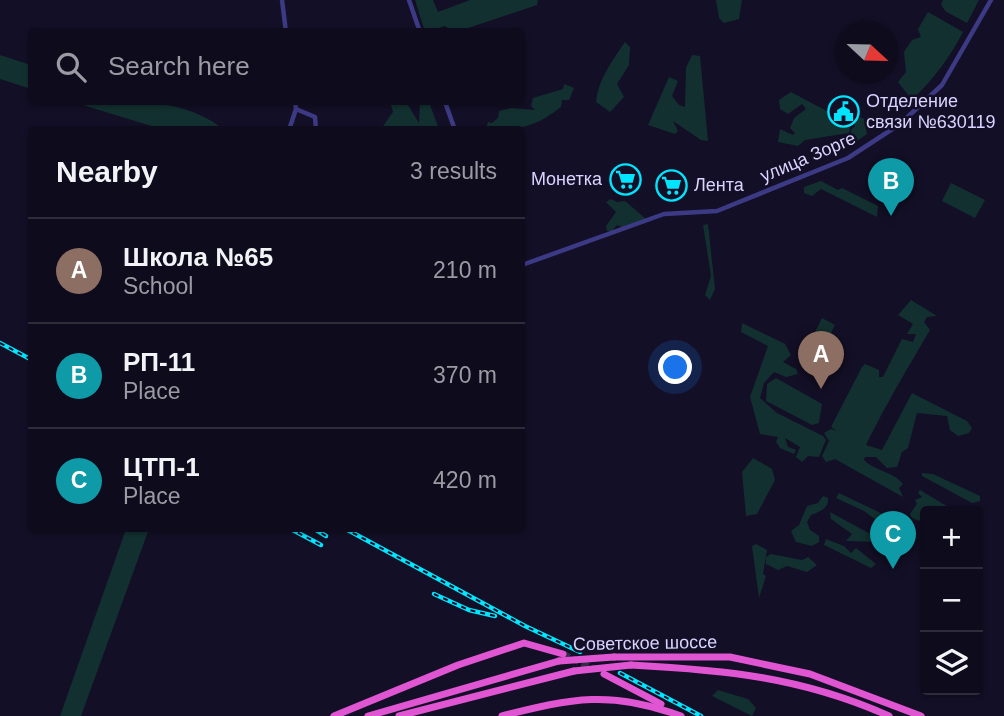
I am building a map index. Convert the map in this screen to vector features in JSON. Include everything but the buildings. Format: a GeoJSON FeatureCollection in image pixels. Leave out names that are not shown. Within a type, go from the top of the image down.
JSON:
{"type":"FeatureCollection","features":[{"type":"Feature","properties":{"kind":"highway"},"geometry":{"type":"LineString","coordinates":[[334,716],[458,665],[524,643],[561,657]]}},
{"type":"Feature","properties":{"kind":"highway","name":"Советское шоссе"},"geometry":{"type":"LineString","coordinates":[[369,716],[561,657],[730,657],[810,674],[921,716]]}},
{"type":"Feature","properties":{"kind":"highway","name":"Советское шоссе"},"geometry":{"type":"LineString","coordinates":[[399,716],[574,671],[631,665],[729,671],[805,685],[889,716]]}},
{"type":"Feature","properties":{"kind":"highway"},"geometry":{"type":"LineString","coordinates":[[604,674],[682,716]]}},
{"type":"Feature","properties":{"kind":"highway"},"geometry":{"type":"LineString","coordinates":[[502,716],[568,700],[601,697],[648,703],[682,716]]}},
{"type":"Feature","properties":{"kind":"street"},"geometry":{"type":"LineString","coordinates":[[282,0],[286,28]]}},
{"type":"Feature","properties":{"kind":"street"},"geometry":{"type":"LineString","coordinates":[[409,0],[419,28]]}},
{"type":"Feature","properties":{"kind":"street","name":"улица Зорге"},"geometry":{"type":"LineString","coordinates":[[525,264],[664,214],[684,211],[705,213],[734,204],[848,158],[879,140],[918,110],[943,85],[991,0]]}},
{"type":"Feature","properties":{"kind":"street"},"geometry":{"type":"LineString","coordinates":[[290,126],[295,105]]}},
{"type":"Feature","properties":{"kind":"street"},"geometry":{"type":"LineString","coordinates":[[446,105],[454,126]]}},
{"type":"Feature","properties":{"kind":"street"},"geometry":{"type":"LineString","coordinates":[[296,109],[315,117],[316,126]]}},
{"type":"Feature","properties":{"kind":"green space"},"geometry":{"type":"Polygon","coordinates":[[[415,0],[433,0],[438,12],[470,0],[538,0],[537,5],[468,28],[424,28],[415,0]]]}},
{"type":"Feature","properties":{"kind":"green space"},"geometry":{"type":"Polygon","coordinates":[[[716,0],[742,0],[739,19],[724,23],[719,18],[716,0]]]}},
{"type":"Feature","properties":{"kind":"green space"},"geometry":{"type":"Polygon","coordinates":[[[943,0],[979,0],[967,23],[945,11],[941,4],[943,0]]]}},
{"type":"Feature","properties":{"kind":"green space"},"geometry":{"type":"Polygon","coordinates":[[[928,12],[963,32],[947,58],[915,97],[909,96],[899,81],[906,72],[904,52],[912,40],[921,37],[918,29],[928,12]]]}},
{"type":"Feature","properties":{"kind":"green space"},"geometry":{"type":"Polygon","coordinates":[[[625,42],[630,47],[629,65],[617,84],[624,97],[610,112],[596,102],[597,94],[606,71],[625,42]]]}},
{"type":"Feature","properties":{"kind":"green space"},"geometry":{"type":"Polygon","coordinates":[[[0,55],[28,64],[28,88],[0,79],[0,55]]]}},
{"type":"Feature","properties":{"kind":"green space"},"geometry":{"type":"Polygon","coordinates":[[[692,55],[700,56],[708,141],[701,140],[673,121],[678,131],[675,134],[648,125],[669,77],[678,81],[672,96],[679,105],[685,107],[686,68],[692,55]]]}},
{"type":"Feature","properties":{"kind":"green space"},"geometry":{"type":"Polygon","coordinates":[[[564,84],[574,88],[569,100],[562,100],[561,107],[543,119],[525,126],[487,126],[488,122],[492,123],[498,118],[499,111],[511,108],[535,110],[531,106],[533,98],[563,89],[564,84]]]}},
{"type":"Feature","properties":{"kind":"green space"},"geometry":{"type":"Polygon","coordinates":[[[791,92],[851,124],[849,133],[805,140],[798,146],[778,142],[780,129],[793,135],[795,133],[790,128],[794,118],[806,109],[802,104],[788,114],[780,109],[779,100],[791,92]]]}},
{"type":"Feature","properties":{"kind":"green space"},"geometry":{"type":"Polygon","coordinates":[[[83,105],[171,106],[207,118],[219,126],[151,126],[83,105]]]}},
{"type":"Feature","properties":{"kind":"green space"},"geometry":{"type":"Polygon","coordinates":[[[391,105],[408,105],[419,123],[420,105],[430,105],[438,126],[383,126],[393,112],[391,105]]]}},
{"type":"Feature","properties":{"kind":"green space"},"geometry":{"type":"Polygon","coordinates":[[[861,117],[864,119],[867,134],[850,146],[851,130],[855,126],[852,121],[861,117]]]}},
{"type":"Feature","properties":{"kind":"green space"},"geometry":{"type":"Polygon","coordinates":[[[821,181],[878,206],[877,217],[821,189],[812,196],[804,193],[804,187],[821,181]]]}},
{"type":"Feature","properties":{"kind":"green space"},"geometry":{"type":"Polygon","coordinates":[[[951,183],[985,200],[975,218],[942,201],[951,183]]]}},
{"type":"Feature","properties":{"kind":"green space"},"geometry":{"type":"Polygon","coordinates":[[[611,199],[617,202],[625,201],[646,219],[624,228],[617,225],[612,231],[607,231],[606,226],[616,212],[606,202],[611,199]]]}},
{"type":"Feature","properties":{"kind":"green space"},"geometry":{"type":"Polygon","coordinates":[[[708,224],[715,289],[710,300],[705,295],[711,276],[703,225],[708,224]]]}},
{"type":"Feature","properties":{"kind":"green space"},"geometry":{"type":"Polygon","coordinates":[[[911,300],[937,316],[927,317],[924,322],[930,330],[866,445],[882,450],[912,393],[967,421],[972,428],[969,433],[958,436],[950,430],[947,416],[917,413],[908,448],[902,452],[897,467],[887,468],[876,457],[865,457],[864,460],[868,464],[890,474],[903,484],[899,488],[903,497],[835,459],[826,462],[822,456],[829,441],[824,433],[831,429],[837,431],[831,427],[862,367],[865,364],[879,370],[879,377],[883,377],[902,339],[913,342],[916,334],[907,334],[913,324],[898,315],[911,300]]]}},
{"type":"Feature","properties":{"kind":"green space"},"geometry":{"type":"Polygon","coordinates":[[[822,318],[835,325],[825,345],[812,338],[822,318]]]}},
{"type":"Feature","properties":{"kind":"green space"},"geometry":{"type":"Polygon","coordinates":[[[742,323],[785,344],[791,355],[783,362],[796,369],[798,374],[786,377],[774,372],[764,383],[760,398],[777,413],[823,436],[826,440],[819,457],[808,456],[802,462],[796,457],[800,447],[785,438],[788,447],[796,450],[794,454],[780,448],[776,442],[778,437],[760,434],[750,397],[768,346],[741,332],[742,323]]]}},
{"type":"Feature","properties":{"kind":"green space"},"geometry":{"type":"Polygon","coordinates":[[[776,378],[822,404],[819,423],[812,425],[766,401],[767,384],[776,378]]]}},
{"type":"Feature","properties":{"kind":"green space"},"geometry":{"type":"Polygon","coordinates":[[[753,458],[772,469],[775,480],[757,514],[746,516],[742,472],[753,458]]]}},
{"type":"Feature","properties":{"kind":"green space"},"geometry":{"type":"Polygon","coordinates":[[[922,473],[933,474],[980,496],[980,501],[972,503],[922,476],[922,473]]]}},
{"type":"Feature","properties":{"kind":"green space"},"geometry":{"type":"Polygon","coordinates":[[[920,490],[947,506],[920,506],[920,521],[912,518],[910,514],[917,504],[915,500],[922,497],[918,493],[920,490]]]}},
{"type":"Feature","properties":{"kind":"green space"},"geometry":{"type":"Polygon","coordinates":[[[839,493],[889,517],[888,529],[864,511],[836,498],[839,493]]]}},
{"type":"Feature","properties":{"kind":"green space"},"geometry":{"type":"Polygon","coordinates":[[[823,496],[828,498],[827,505],[811,515],[807,522],[810,530],[819,536],[819,542],[812,546],[796,542],[791,531],[799,525],[807,506],[818,503],[823,496]]]}},
{"type":"Feature","properties":{"kind":"green space"},"geometry":{"type":"Polygon","coordinates":[[[830,512],[876,537],[879,542],[846,541],[852,534],[831,519],[830,512]]]}},
{"type":"Feature","properties":{"kind":"green space"},"geometry":{"type":"Polygon","coordinates":[[[125,532],[148,532],[81,716],[60,716],[125,532]]]}},
{"type":"Feature","properties":{"kind":"green space"},"geometry":{"type":"Polygon","coordinates":[[[826,539],[844,546],[851,553],[856,548],[876,564],[871,568],[824,545],[826,539]]]}},
{"type":"Feature","properties":{"kind":"green space"},"geometry":{"type":"Polygon","coordinates":[[[756,544],[767,550],[763,574],[766,576],[759,598],[752,546],[756,544]]]}},
{"type":"Feature","properties":{"kind":"green space"},"geometry":{"type":"Polygon","coordinates":[[[771,554],[802,560],[808,557],[817,565],[807,572],[787,566],[778,570],[766,564],[766,557],[771,554]]]}},
{"type":"Feature","properties":{"kind":"green space"},"geometry":{"type":"Polygon","coordinates":[[[718,690],[748,699],[756,708],[752,716],[712,696],[718,690]]]}},
{"type":"Feature","properties":{"kind":"tunnel"},"geometry":{"type":"LineString","coordinates":[[563,654],[594,669]]}},
{"type":"Feature","properties":{"kind":"railway"},"geometry":{"type":"LineString","coordinates":[[0,343],[28,358]]}},
{"type":"Feature","properties":{"kind":"railway"},"geometry":{"type":"LineString","coordinates":[[297,532],[321,545]]}},
{"type":"Feature","properties":{"kind":"railway"},"geometry":{"type":"LineString","coordinates":[[320,532],[326,536]]}},
{"type":"Feature","properties":{"kind":"railway"},"geometry":{"type":"LineString","coordinates":[[351,532],[525,626],[580,652]]}},
{"type":"Feature","properties":{"kind":"railway"},"geometry":{"type":"LineString","coordinates":[[434,594],[469,610],[495,616]]}},
{"type":"Feature","properties":{"kind":"railway"},"geometry":{"type":"LineString","coordinates":[[620,673],[701,716]]}},
{"type":"Feature","properties":{"kind":"place","name":"Отделение связи №630119"},"geometry":{"type":"Point","coordinates":[843,111]}},
{"type":"Feature","properties":{"kind":"place","name":"Монетка"},"geometry":{"type":"Point","coordinates":[625,179]}},
{"type":"Feature","properties":{"kind":"place","name":"Лента"},"geometry":{"type":"Point","coordinates":[671,185]}},
{"type":"Feature","properties":{"kind":"place","name":"РП-11"},"geometry":{"type":"Point","coordinates":[891,216]}},
{"type":"Feature","properties":{"kind":"place","name":"Школа №65"},"geometry":{"type":"Point","coordinates":[821,389]}},
{"type":"Feature","properties":{"kind":"place","name":"ЦТП-1"},"geometry":{"type":"Point","coordinates":[893,569]}}]}
